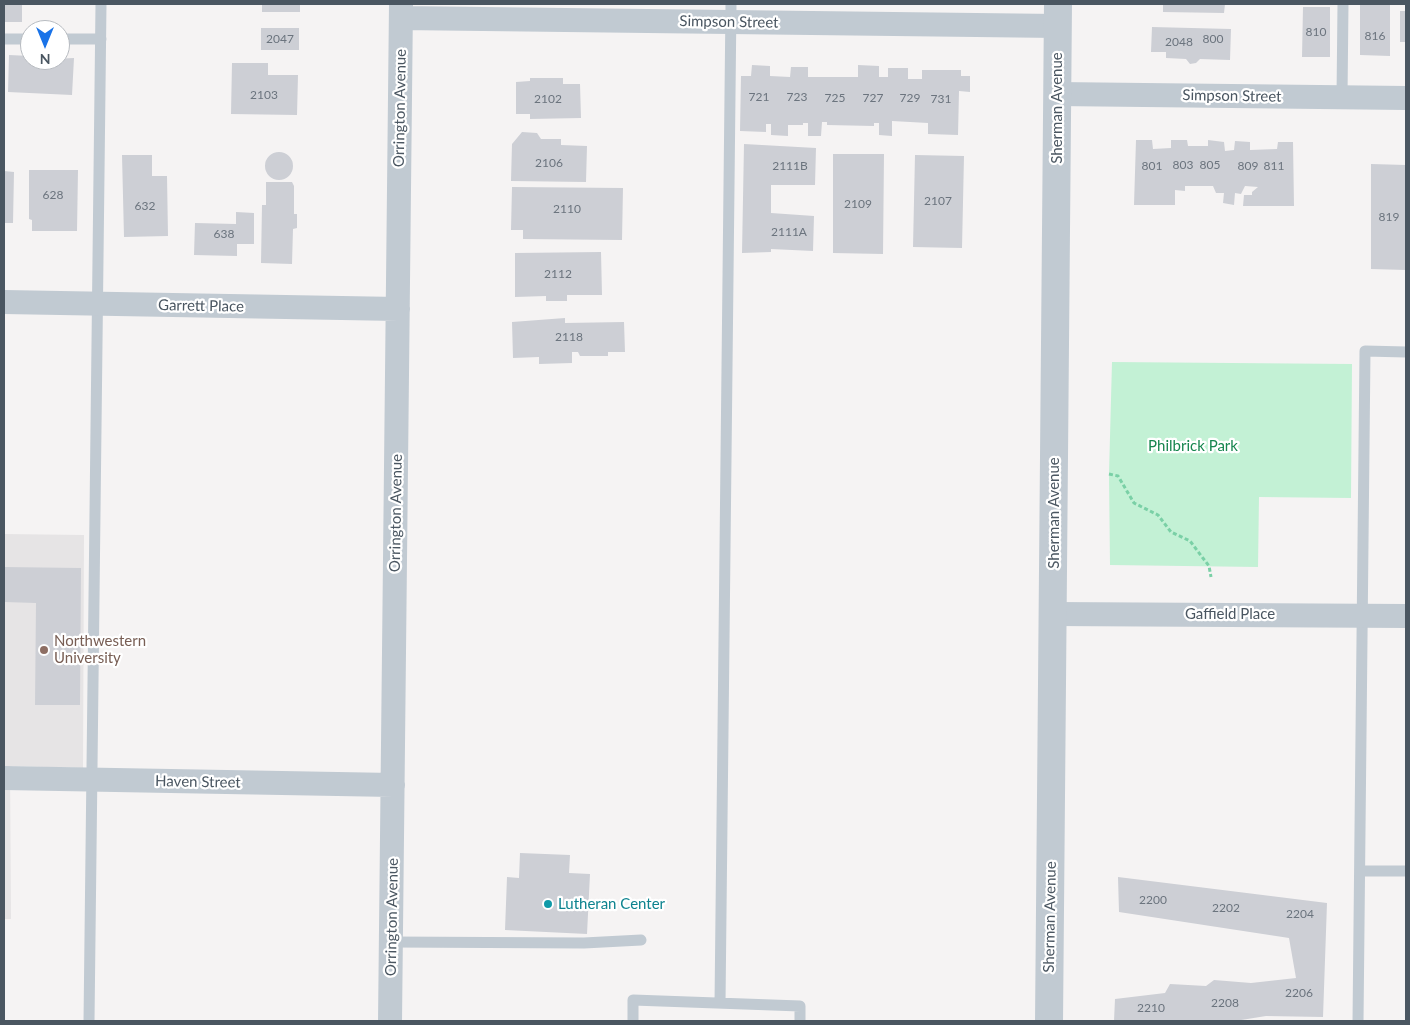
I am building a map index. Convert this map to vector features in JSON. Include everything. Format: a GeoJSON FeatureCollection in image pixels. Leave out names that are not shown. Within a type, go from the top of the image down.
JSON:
{"type":"FeatureCollection","features":[{"type":"Feature","properties":{"kind":"street","name":"Simpson Street"},"geometry":{"type":"LineString","coordinates":[[401,11],[1058,15]]}},
{"type":"Feature","properties":{"kind":"street","name":"Orrington Avenue"},"geometry":{"type":"LineString","coordinates":[[390,1021],[401,11]]}},
{"type":"Feature","properties":{"kind":"street","name":"Sherman Avenue"},"geometry":{"type":"LineString","coordinates":[[1049,1021],[1058,15]]}},
{"type":"Feature","properties":{"kind":"street","name":"Simpson Street"},"geometry":{"type":"LineString","coordinates":[[1057,94],[1406,98]]}},
{"type":"Feature","properties":{"kind":"street","name":"Garrett Place"},"geometry":{"type":"LineString","coordinates":[[4,302],[398,309]]}},
{"type":"Feature","properties":{"kind":"street","name":"Gaffield Place"},"geometry":{"type":"LineString","coordinates":[[1053,614],[1406,616]]}},
{"type":"Feature","properties":{"kind":"street","name":"Haven Street"},"geometry":{"type":"LineString","coordinates":[[4,778],[393,785]]}},
{"type":"Feature","properties":{"kind":"lane"},"geometry":{"type":"LineString","coordinates":[[89,1021],[101,4]]}},
{"type":"Feature","properties":{"kind":"lane"},"geometry":{"type":"LineString","coordinates":[[1342,97],[1343,4]]}},
{"type":"Feature","properties":{"kind":"lane"},"geometry":{"type":"LineString","coordinates":[[720,1003],[731,13]]}},
{"type":"Feature","properties":{"kind":"lane"},"geometry":{"type":"LineString","coordinates":[[4,39],[20,39]]}},
{"type":"Feature","properties":{"kind":"lane"},"geometry":{"type":"LineString","coordinates":[[70,39],[101,39]]}},
{"type":"Feature","properties":{"kind":"lane"},"geometry":{"type":"LineString","coordinates":[[1358,1021],[1365,351],[1406,352]]}},
{"type":"Feature","properties":{"kind":"lane"},"geometry":{"type":"LineString","coordinates":[[1360,871],[1406,871]]}},
{"type":"Feature","properties":{"kind":"lane"},"geometry":{"type":"LineString","coordinates":[[391,942],[584,943],[641,940]]}},
{"type":"Feature","properties":{"kind":"lane"},"geometry":{"type":"LineString","coordinates":[[633,1021],[633,1000],[800,1006],[800,1021]]}},
{"type":"Feature","properties":{"kind":"path"},"geometry":{"type":"LineString","coordinates":[[1109,474],[1118,476],[1134,503],[1158,515],[1171,532],[1190,541],[1209,566],[1211,577]]}},
{"type":"Feature","properties":{"kind":"shaded area","name":"Northwestern University"},"geometry":{"type":"Polygon","coordinates":[[[4,534],[84,535],[83,768],[10,766],[11,919],[4,919],[4,534]]]}},
{"type":"Feature","properties":{"kind":"green space","name":"Philbrick Park"},"geometry":{"type":"Polygon","coordinates":[[[1112,362],[1352,364],[1351,498],[1259,497],[1258,567],[1110,565],[1109,474],[1112,362]]]}},
{"type":"Feature","properties":{"kind":"building"},"geometry":{"type":"Polygon","coordinates":[[[4,4],[22,4],[22,20],[20,22],[4,22],[4,4]]]}},
{"type":"Feature","properties":{"kind":"building"},"geometry":{"type":"Polygon","coordinates":[[[262,4],[300,4],[300,12],[262,12],[262,4]]]}},
{"type":"Feature","properties":{"kind":"building"},"geometry":{"type":"Polygon","coordinates":[[[1163,4],[1225,4],[1224,13],[1163,12],[1163,4]]]}},
{"type":"Feature","properties":{"kind":"building"},"geometry":{"type":"Polygon","coordinates":[[[1360,4],[1390,4],[1390,56],[1360,55],[1360,4]]]}},
{"type":"Feature","properties":{"kind":"building"},"geometry":{"type":"Polygon","coordinates":[[[1303,7],[1330,7],[1330,57],[1302,57],[1303,7]]]}},
{"type":"Feature","properties":{"kind":"building"},"geometry":{"type":"Polygon","coordinates":[[[1400,11],[1406,11],[1406,42],[1400,42],[1400,11]]]}},
{"type":"Feature","properties":{"kind":"building"},"geometry":{"type":"Polygon","coordinates":[[[1152,27],[1231,29],[1230,60],[1200,59],[1196,63],[1190,64],[1186,59],[1166,58],[1166,52],[1151,52],[1152,27]]]}},
{"type":"Feature","properties":{"kind":"building"},"geometry":{"type":"Polygon","coordinates":[[[261,28],[299,28],[299,50],[261,50],[261,28]]]}},
{"type":"Feature","properties":{"kind":"building"},"geometry":{"type":"Polygon","coordinates":[[[9,55],[20,56],[20,70],[70,70],[70,58],[74,58],[72,95],[8,92],[9,55]]]}},
{"type":"Feature","properties":{"kind":"building"},"geometry":{"type":"Polygon","coordinates":[[[232,63],[268,63],[268,75],[298,75],[297,115],[231,114],[232,63]]]}},
{"type":"Feature","properties":{"kind":"building"},"geometry":{"type":"Polygon","coordinates":[[[752,65],[770,66],[770,76],[790,77],[791,67],[808,67],[808,77],[858,77],[858,65],[879,66],[879,77],[888,77],[888,68],[908,68],[908,79],[922,79],[922,70],[961,70],[961,76],[970,76],[970,92],[959,91],[958,135],[928,134],[928,123],[892,121],[892,136],[879,135],[879,123],[874,123],[874,126],[827,125],[827,122],[822,122],[821,136],[808,136],[808,123],[788,125],[788,136],[771,135],[771,124],[766,124],[766,132],[740,131],[741,76],[751,76],[752,65]]]}},
{"type":"Feature","properties":{"kind":"building"},"geometry":{"type":"Polygon","coordinates":[[[530,78],[563,78],[563,84],[580,84],[581,118],[530,119],[530,114],[516,114],[516,82],[530,81],[530,78]]]}},
{"type":"Feature","properties":{"kind":"building"},"geometry":{"type":"Polygon","coordinates":[[[522,132],[537,133],[541,139],[561,139],[561,145],[587,146],[586,182],[511,181],[512,144],[522,132]]]}},
{"type":"Feature","properties":{"kind":"building"},"geometry":{"type":"Polygon","coordinates":[[[1136,140],[1152,140],[1153,149],[1171,148],[1171,140],[1187,140],[1188,146],[1208,146],[1208,140],[1224,142],[1225,151],[1234,150],[1235,141],[1250,142],[1250,150],[1277,149],[1278,142],[1293,142],[1294,206],[1243,206],[1244,195],[1252,195],[1252,192],[1258,187],[1245,186],[1241,194],[1235,193],[1234,205],[1223,203],[1224,193],[1216,193],[1213,186],[1185,186],[1185,191],[1175,190],[1175,205],[1134,205],[1136,140]]]}},
{"type":"Feature","properties":{"kind":"building"},"geometry":{"type":"Polygon","coordinates":[[[744,144],[816,148],[815,185],[771,185],[771,213],[814,216],[813,251],[771,249],[771,252],[742,253],[744,144]]]}},
{"type":"Feature","properties":{"kind":"building"},"geometry":{"type":"Polygon","coordinates":[[[279,152],[289,156],[293,166],[289,176],[279,180],[269,176],[265,166],[269,156],[279,152]]]}},
{"type":"Feature","properties":{"kind":"building"},"geometry":{"type":"Polygon","coordinates":[[[833,154],[884,154],[883,254],[833,253],[833,154]]]}},
{"type":"Feature","properties":{"kind":"building"},"geometry":{"type":"Polygon","coordinates":[[[122,155],[152,155],[152,176],[167,176],[168,236],[124,237],[122,155]]]}},
{"type":"Feature","properties":{"kind":"building"},"geometry":{"type":"Polygon","coordinates":[[[915,155],[964,156],[962,248],[913,247],[915,155]]]}},
{"type":"Feature","properties":{"kind":"building"},"geometry":{"type":"Polygon","coordinates":[[[1371,164],[1406,165],[1406,270],[1371,269],[1371,164]]]}},
{"type":"Feature","properties":{"kind":"building"},"geometry":{"type":"Polygon","coordinates":[[[29,170],[78,170],[77,231],[32,231],[32,220],[29,219],[29,170]]]}},
{"type":"Feature","properties":{"kind":"building"},"geometry":{"type":"Polygon","coordinates":[[[4,171],[14,172],[13,223],[4,223],[4,171]]]}},
{"type":"Feature","properties":{"kind":"building"},"geometry":{"type":"Polygon","coordinates":[[[266,182],[292,182],[294,186],[294,214],[297,214],[297,228],[293,229],[292,264],[261,263],[262,205],[266,205],[266,182]]]}},
{"type":"Feature","properties":{"kind":"building"},"geometry":{"type":"Polygon","coordinates":[[[512,187],[623,188],[622,240],[523,239],[523,230],[511,230],[512,187]]]}},
{"type":"Feature","properties":{"kind":"building"},"geometry":{"type":"Polygon","coordinates":[[[236,212],[254,213],[254,244],[237,244],[237,256],[194,255],[195,223],[236,224],[236,212]]]}},
{"type":"Feature","properties":{"kind":"building"},"geometry":{"type":"Polygon","coordinates":[[[601,252],[602,295],[567,295],[567,301],[546,301],[546,296],[515,297],[515,253],[601,252]]]}},
{"type":"Feature","properties":{"kind":"building"},"geometry":{"type":"Polygon","coordinates":[[[565,318],[565,323],[624,322],[625,352],[608,352],[608,356],[580,356],[578,352],[572,352],[572,363],[539,364],[539,357],[513,358],[512,322],[565,318]]]}},
{"type":"Feature","properties":{"kind":"building"},"geometry":{"type":"Polygon","coordinates":[[[4,567],[81,568],[80,705],[35,705],[36,603],[4,602],[4,567]]]}},
{"type":"Feature","properties":{"kind":"building","name":"Lutheran Center"},"geometry":{"type":"Polygon","coordinates":[[[520,853],[570,855],[569,873],[590,874],[587,934],[505,930],[507,877],[519,878],[520,853]]]}},
{"type":"Feature","properties":{"kind":"building"},"geometry":{"type":"Polygon","coordinates":[[[1118,877],[1327,903],[1323,1017],[1266,1016],[1235,1021],[1114,1021],[1115,999],[1165,993],[1170,984],[1206,986],[1214,980],[1251,983],[1296,978],[1289,938],[1119,912],[1118,877]]]}},
{"type":"Feature","properties":{"kind":"place","name":"Northwestern University"},"geometry":{"type":"Point","coordinates":[44,650]}},
{"type":"Feature","properties":{"kind":"place","name":"Lutheran Center"},"geometry":{"type":"Point","coordinates":[548,904]}}]}
